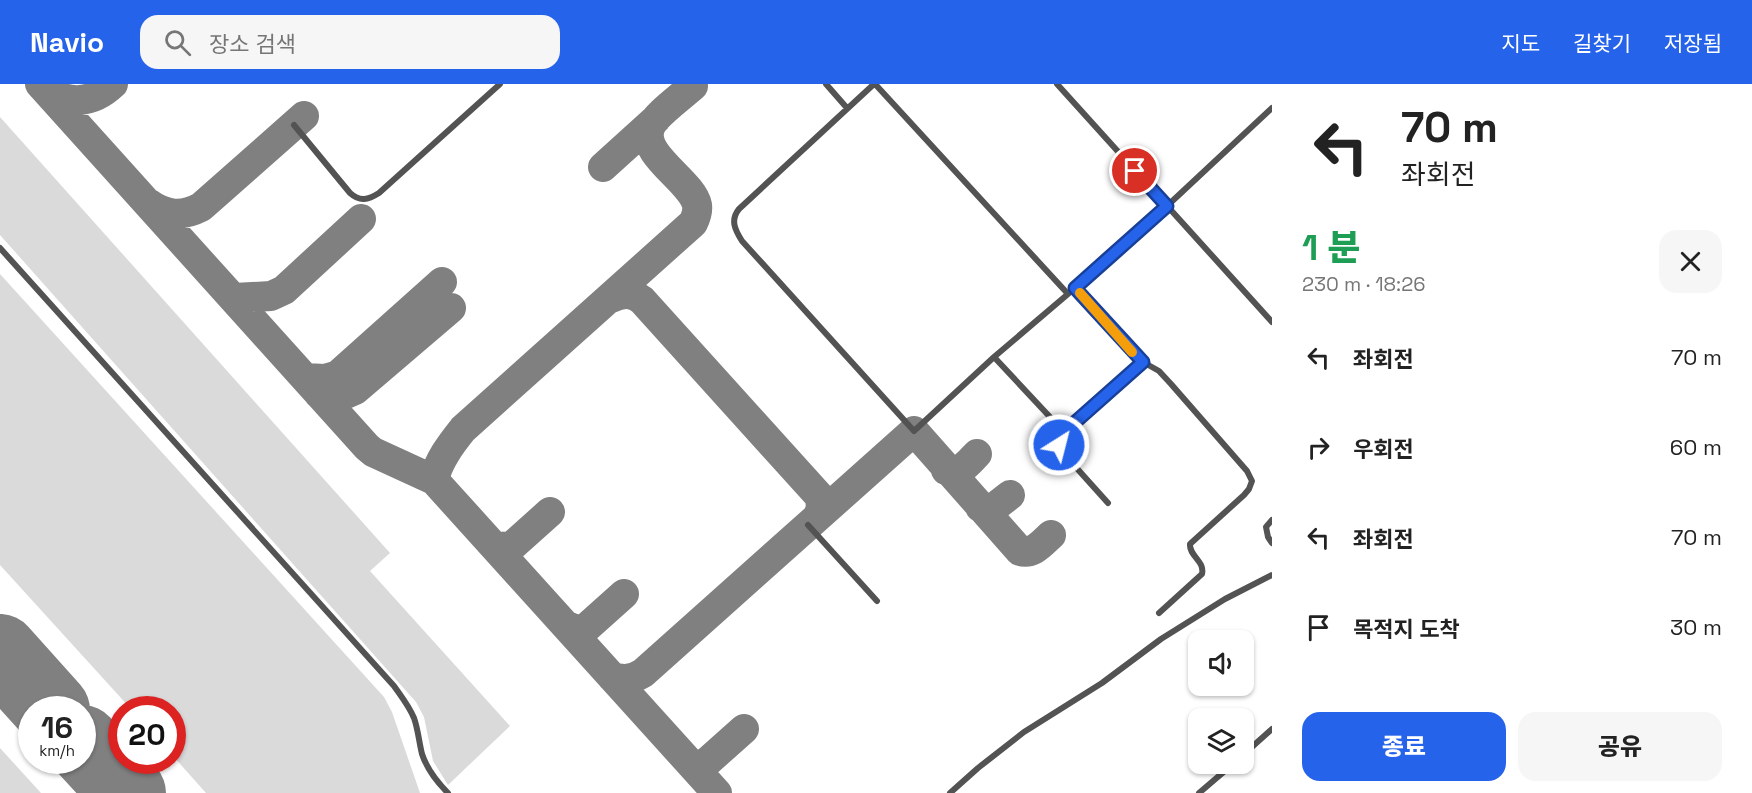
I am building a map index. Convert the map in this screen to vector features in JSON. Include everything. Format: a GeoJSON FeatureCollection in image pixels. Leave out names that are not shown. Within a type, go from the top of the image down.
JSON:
{"type":"FeatureCollection","features":[{"type":"Feature","properties":{"kind":"lane"},"geometry":{"type":"LineString","coordinates":[[294,125],[350,193],[356,198],[370,199],[500,84]]}},
{"type":"Feature","properties":{"kind":"lane"},"geometry":{"type":"LineString","coordinates":[[826,84],[847,108]]}},
{"type":"Feature","properties":{"kind":"lane"},"geometry":{"type":"LineString","coordinates":[[1068,294],[875,84],[735,214],[734,221],[738,234],[914,431],[994,357],[1068,294],[1075,288],[1167,206],[1272,108]]}},
{"type":"Feature","properties":{"kind":"lane"},"geometry":{"type":"LineString","coordinates":[[1057,84],[1272,322]]}},
{"type":"Feature","properties":{"kind":"lane"},"geometry":{"type":"LineString","coordinates":[[0,248],[394,686],[414,719],[422,753],[428,767],[448,793]]}},
{"type":"Feature","properties":{"kind":"lane"},"geometry":{"type":"LineString","coordinates":[[1075,288],[1143,362],[1159,371],[1171,384],[1247,471],[1252,481],[1244,495],[1190,544],[1190,551],[1202,564],[1202,574],[1159,613]]}},
{"type":"Feature","properties":{"kind":"lane"},"geometry":{"type":"LineString","coordinates":[[994,357],[1064,432]]}},
{"type":"Feature","properties":{"kind":"lane"},"geometry":{"type":"LineString","coordinates":[[1108,503],[1060,449],[1059,441],[1064,432],[1143,362]]}},
{"type":"Feature","properties":{"kind":"lane"},"geometry":{"type":"LineString","coordinates":[[1272,520],[1266,527],[1272,543]]}},
{"type":"Feature","properties":{"kind":"lane"},"geometry":{"type":"LineString","coordinates":[[808,525],[877,601]]}},
{"type":"Feature","properties":{"kind":"lane"},"geometry":{"type":"LineString","coordinates":[[950,793],[1024,732],[1102,683],[1170,633],[1225,599],[1272,575]]}},
{"type":"Feature","properties":{"kind":"lane"},"geometry":{"type":"LineString","coordinates":[[1254,745],[1272,729]]}},
{"type":"Feature","properties":{"kind":"lane"},"geometry":{"type":"LineString","coordinates":[[1199,793],[1221,774]]}},
{"type":"Feature","properties":{"kind":"shaded area"},"geometry":{"type":"Polygon","coordinates":[[[0,117],[390,553],[370,571],[510,726],[448,785],[433,761],[424,717],[416,702],[0,235],[0,117]]]}},
{"type":"Feature","properties":{"kind":"shaded area"},"geometry":{"type":"Polygon","coordinates":[[[0,274],[384,697],[392,712],[420,793],[206,793],[186,771],[186,696],[119,696],[0,565],[0,274]]]}},
{"type":"Feature","properties":{"kind":"shaded area"},"geometry":{"type":"Polygon","coordinates":[[[0,748],[18,768],[18,774],[24,774],[41,793],[0,793],[0,748]]]}},
{"type":"Feature","properties":{"kind":"taxiway"},"geometry":{"type":"LineString","coordinates":[[40,84],[367,447],[373,452],[434,480],[717,793]]}},
{"type":"Feature","properties":{"kind":"taxiway"},"geometry":{"type":"LineString","coordinates":[[46,89],[63,98],[81,100],[97,95],[113,84]]}},
{"type":"Feature","properties":{"kind":"taxiway"},"geometry":{"type":"LineString","coordinates":[[434,480],[442,459],[463,429],[693,223],[697,207],[693,196],[659,158],[649,138],[650,128],[657,118],[693,86]]}},
{"type":"Feature","properties":{"kind":"taxiway"},"geometry":{"type":"LineString","coordinates":[[148,203],[161,211],[174,214],[201,207],[304,116]]}},
{"type":"Feature","properties":{"kind":"taxiway"},"geometry":{"type":"LineString","coordinates":[[603,167],[656,119]]}},
{"type":"Feature","properties":{"kind":"taxiway"},"geometry":{"type":"LineString","coordinates":[[234,298],[271,296],[284,290],[361,219]]}},
{"type":"Feature","properties":{"kind":"taxiway"},"geometry":{"type":"LineString","coordinates":[[305,378],[325,379],[338,375],[442,282]]}},
{"type":"Feature","properties":{"kind":"taxiway"},"geometry":{"type":"LineString","coordinates":[[611,298],[627,294],[642,300],[820,497],[821,508],[818,516]]}},
{"type":"Feature","properties":{"kind":"taxiway"},"geometry":{"type":"LineString","coordinates":[[319,394],[339,397],[355,390],[451,308]]}},
{"type":"Feature","properties":{"kind":"taxiway"},"geometry":{"type":"LineString","coordinates":[[612,677],[628,679],[643,673],[914,431],[1020,551],[1033,550],[1051,535]]}},
{"type":"Feature","properties":{"kind":"taxiway"},"geometry":{"type":"LineString","coordinates":[[946,470],[960,469],[977,454]]}},
{"type":"Feature","properties":{"kind":"taxiway"},"geometry":{"type":"LineString","coordinates":[[980,507],[992,509],[1010,495]]}},
{"type":"Feature","properties":{"kind":"taxiway"},"geometry":{"type":"LineString","coordinates":[[494,546],[512,546],[550,512]]}},
{"type":"Feature","properties":{"kind":"taxiway"},"geometry":{"type":"LineString","coordinates":[[565,625],[576,630],[586,628],[624,594]]}},
{"type":"Feature","properties":{"kind":"taxiway"},"geometry":{"type":"LineString","coordinates":[[694,767],[707,762],[744,729]]}},
{"type":"Feature","properties":{"kind":"runway"},"geometry":{"type":"LineString","coordinates":[[0,652],[39,696]]}},
{"type":"Feature","properties":{"kind":"runway"},"geometry":{"type":"LineString","coordinates":[[96,758],[128,793]]}},
{"type":"Feature","properties":{"kind":"slow traffic"},"geometry":{"type":"LineString","coordinates":[[1080,293],[1132,352]]}},
{"type":"Feature","properties":{"kind":"route"},"geometry":{"type":"LineString","coordinates":[[1059,445],[1064,432],[1143,362],[1075,288],[1167,206],[1135,171]]}}]}
